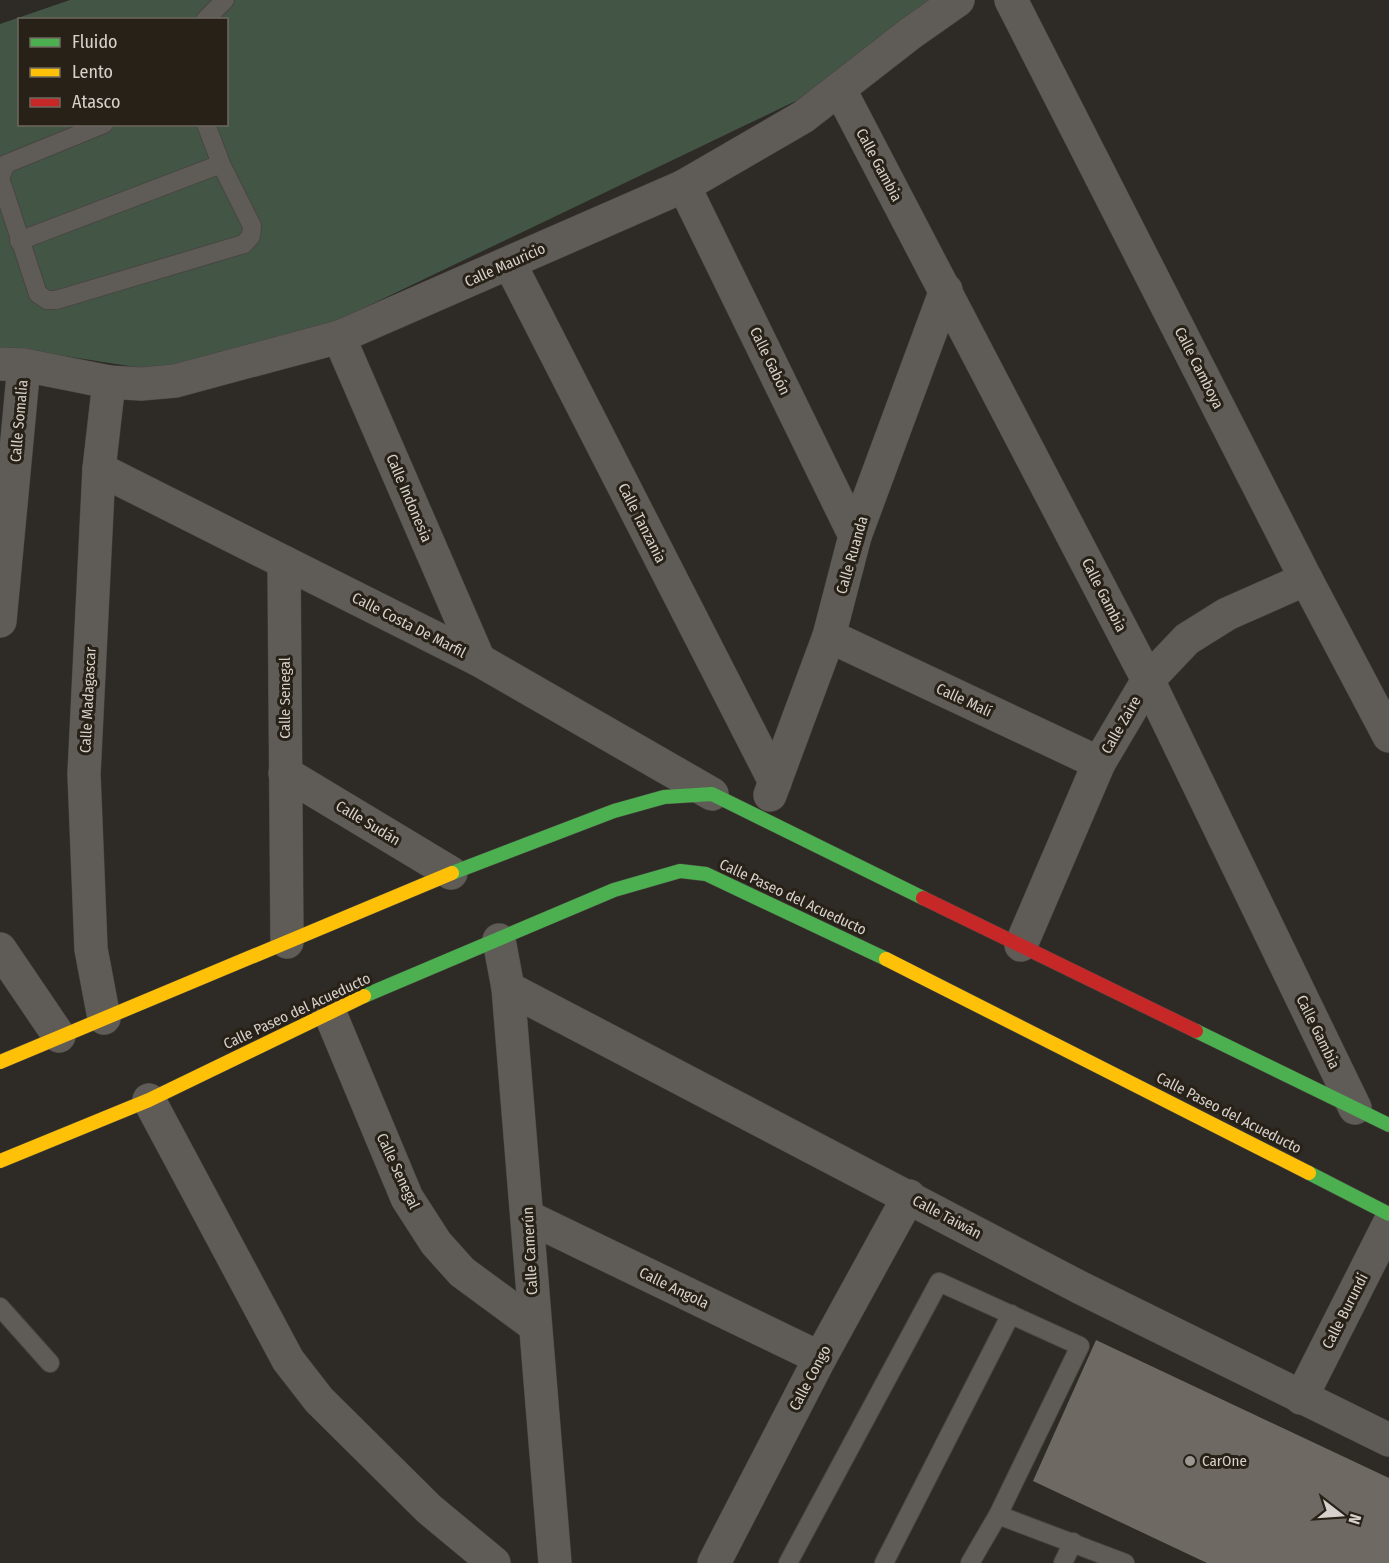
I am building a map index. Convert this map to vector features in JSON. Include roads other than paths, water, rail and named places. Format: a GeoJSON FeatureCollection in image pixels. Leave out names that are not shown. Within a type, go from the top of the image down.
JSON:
{"type":"FeatureCollection","features":[{"type":"Feature","properties":{"kind":"street","name":"Calle Mauricio"},"geometry":{"type":"LineString","coordinates":[[12,365],[109,382],[141,384],[176,381],[339,337],[684,186],[795,122],[958,0]]}},
{"type":"Feature","properties":{"kind":"street","name":"Calle Camboya"},"geometry":{"type":"LineString","coordinates":[[1011,0],[1305,579],[1389,736]]}},
{"type":"Feature","properties":{"kind":"street","name":"Calle Gambia"},"geometry":{"type":"LineString","coordinates":[[840,90],[1148,680],[1355,1108]]}},
{"type":"Feature","properties":{"kind":"street","name":"Calle Gabón"},"geometry":{"type":"LineString","coordinates":[[684,186],[855,536]]}},
{"type":"Feature","properties":{"kind":"street","name":"Calle Tanzania"},"geometry":{"type":"LineString","coordinates":[[510,264],[775,782]]}},
{"type":"Feature","properties":{"kind":"street","name":"Calle Ruanda"},"geometry":{"type":"LineString","coordinates":[[762,820],[829,636],[855,536],[946,290]]}},
{"type":"Feature","properties":{"kind":"street","name":"Calle Indonesia"},"geometry":{"type":"LineString","coordinates":[[339,337],[479,660]]}},
{"type":"Feature","properties":{"kind":"street","name":"Calle Somalia"},"geometry":{"type":"LineString","coordinates":[[0,621],[12,365]]}},
{"type":"Feature","properties":{"kind":"street","name":"Calle Madagascar"},"geometry":{"type":"LineString","coordinates":[[104,1018],[91,949],[84,774],[99,469],[109,382]]}},
{"type":"Feature","properties":{"kind":"street","name":"Calle Costa De Marfil"},"geometry":{"type":"LineString","coordinates":[[99,469],[479,660],[712,794]]}},
{"type":"Feature","properties":{"kind":"street","name":"Calle Senegal"},"geometry":{"type":"LineString","coordinates":[[284,562],[287,942]]}},
{"type":"Feature","properties":{"kind":"street","name":"Calle Zaire"},"geometry":{"type":"LineString","coordinates":[[1021,945],[1099,763],[1148,680],[1187,639],[1227,614],[1305,579]]}},
{"type":"Feature","properties":{"kind":"street","name":"Calle Malí"},"geometry":{"type":"LineString","coordinates":[[829,636],[1099,763]]}},
{"type":"Feature","properties":{"kind":"street","name":"Calle Sudán"},"geometry":{"type":"LineString","coordinates":[[285,772],[450,873]]}},
{"type":"Feature","properties":{"kind":"street"},"geometry":{"type":"LineString","coordinates":[[0,1062],[450,873],[614,811],[664,797],[712,794],[1389,1125]]}},
{"type":"Feature","properties":{"kind":"street","name":"Calle Paseo del Acueducto"},"geometry":{"type":"LineString","coordinates":[[0,1161],[149,1100],[329,1011],[614,890],[658,875],[680,871],[706,874],[992,1011],[1389,1214]]}},
{"type":"Feature","properties":{"kind":"street","name":"Calle Camerún"},"geometry":{"type":"LineString","coordinates":[[499,940],[508,988],[555,1563]]}},
{"type":"Feature","properties":{"kind":"street"},"geometry":{"type":"LineString","coordinates":[[0,949],[59,1036]]}},
{"type":"Feature","properties":{"kind":"street","name":"Calle Taiwán"},"geometry":{"type":"LineString","coordinates":[[508,988],[1079,1287],[1389,1440]]}},
{"type":"Feature","properties":{"kind":"street","name":"Calle Senegal"},"geometry":{"type":"LineString","coordinates":[[329,1011],[407,1198],[436,1243],[462,1272],[534,1325]]}},
{"type":"Feature","properties":{"kind":"street"},"geometry":{"type":"LineString","coordinates":[[149,1100],[288,1360],[319,1400],[378,1459],[429,1509],[494,1563]]}},
{"type":"Feature","properties":{"kind":"street","name":"Calle Congo"},"geometry":{"type":"LineString","coordinates":[[714,1563],[820,1358],[909,1196]]}},
{"type":"Feature","properties":{"kind":"street","name":"Calle Angola"},"geometry":{"type":"LineString","coordinates":[[528,1217],[820,1358]]}},
{"type":"Feature","properties":{"kind":"street","name":"Calle Burundi"},"geometry":{"type":"LineString","coordinates":[[1301,1398],[1389,1224]]}},
{"type":"Feature","properties":{"kind":"lane"},"geometry":{"type":"LineString","coordinates":[[207,18],[225,0]]}},
{"type":"Feature","properties":{"kind":"lane"},"geometry":{"type":"LineString","coordinates":[[99,126],[6,164],[0,178],[38,294],[47,300],[56,300],[244,244],[251,236],[252,226],[221,164],[207,126]]}},
{"type":"Feature","properties":{"kind":"lane"},"geometry":{"type":"LineString","coordinates":[[19,241],[221,164]]}},
{"type":"Feature","properties":{"kind":"lane"},"geometry":{"type":"LineString","coordinates":[[788,1563],[939,1282],[1080,1346],[999,1515],[970,1563]]}},
{"type":"Feature","properties":{"kind":"lane"},"geometry":{"type":"LineString","coordinates":[[0,1307],[50,1363]]}},
{"type":"Feature","properties":{"kind":"lane"},"geometry":{"type":"LineString","coordinates":[[884,1563],[1011,1314]]}},
{"type":"Feature","properties":{"kind":"lane"},"geometry":{"type":"LineString","coordinates":[[999,1515],[1125,1563]]}},
{"type":"Feature","properties":{"kind":"lane"},"geometry":{"type":"LineString","coordinates":[[1063,1563],[1073,1542]]}},
{"type":"Feature","properties":{"kind":"place","name":"CarOne"},"geometry":{"type":"Point","coordinates":[1190,1461]}}]}
